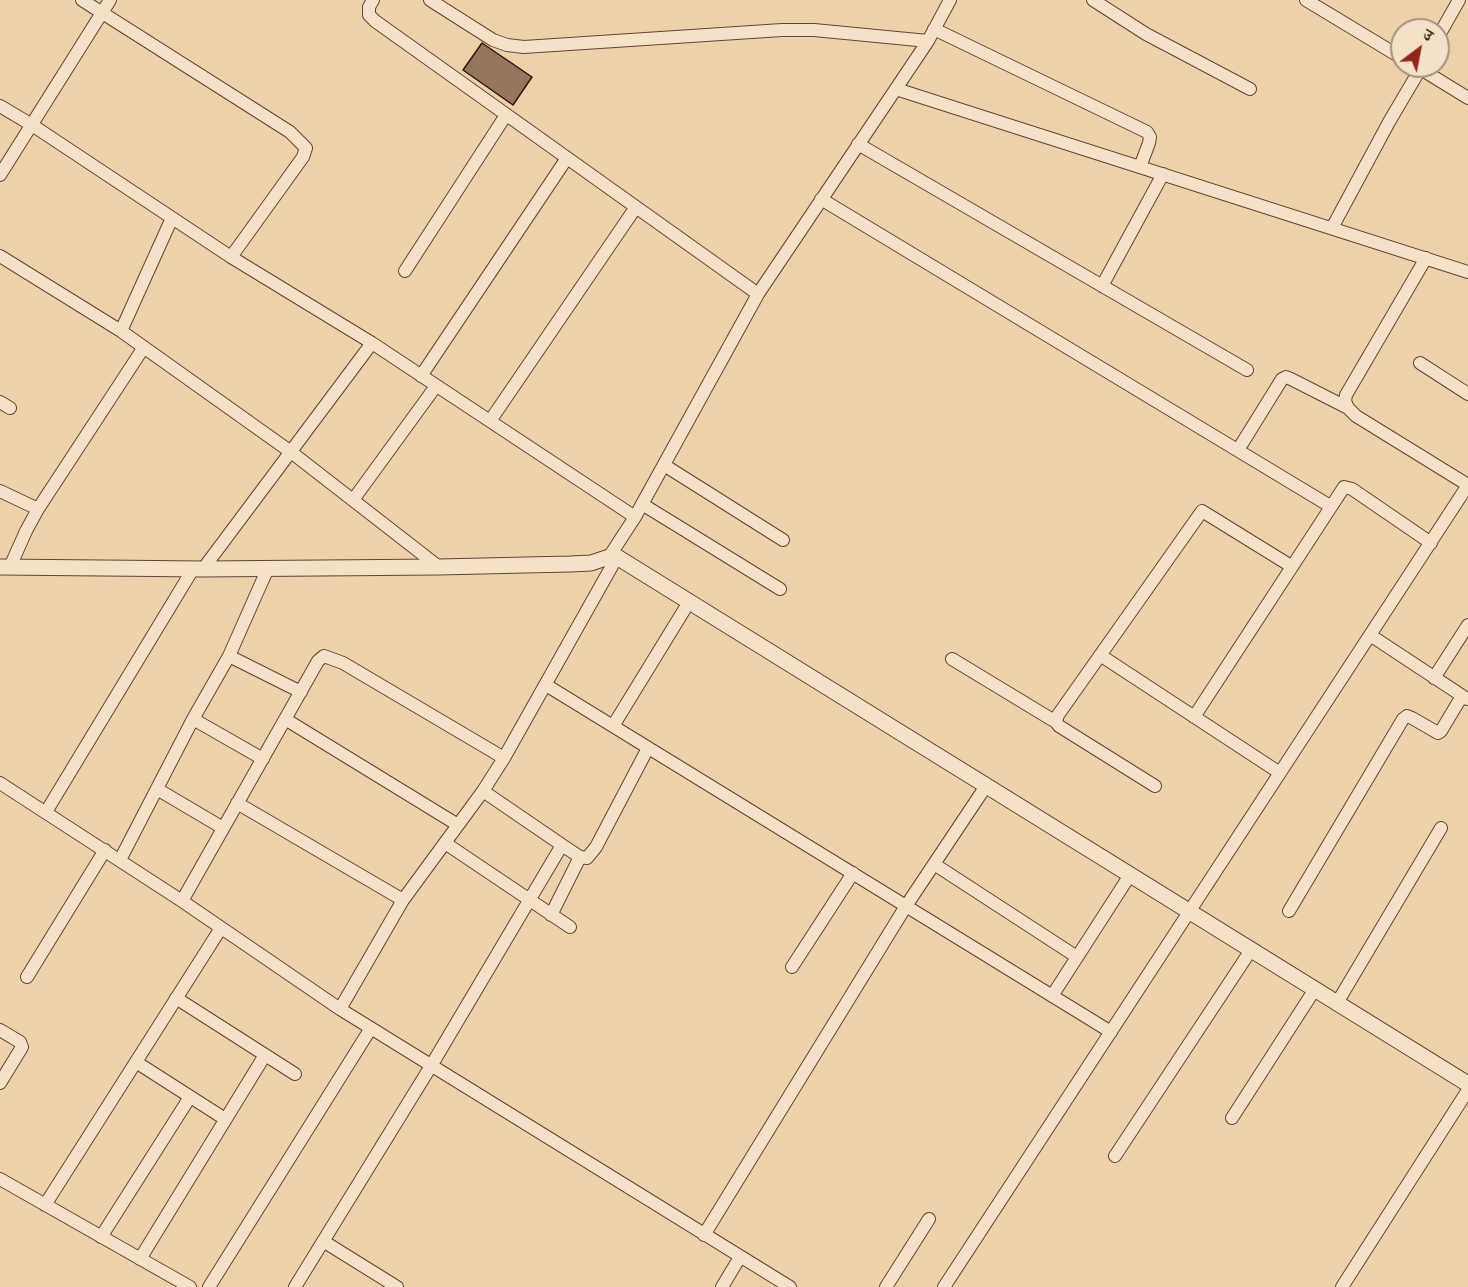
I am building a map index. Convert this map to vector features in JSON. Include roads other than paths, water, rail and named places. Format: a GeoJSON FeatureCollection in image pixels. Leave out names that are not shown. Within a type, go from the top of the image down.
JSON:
{"type":"FeatureCollection","features":[{"type":"Feature","properties":{"kind":"street"},"geometry":{"type":"LineString","coordinates":[[82,0],[290,132],[306,148],[303,157],[231,257]]}},
{"type":"Feature","properties":{"kind":"street"},"geometry":{"type":"LineString","coordinates":[[0,175],[110,0]]}},
{"type":"Feature","properties":{"kind":"street"},"geometry":{"type":"LineString","coordinates":[[373,0],[369,7],[369,15],[375,21],[758,294]]}},
{"type":"Feature","properties":{"kind":"street"},"geometry":{"type":"LineString","coordinates":[[430,0],[493,40],[507,45],[525,47],[782,30],[814,30],[928,41]]}},
{"type":"Feature","properties":{"kind":"street"},"geometry":{"type":"LineString","coordinates":[[340,1009],[403,900],[483,791],[504,758],[758,294],[928,41],[950,0]]}},
{"type":"Feature","properties":{"kind":"street"},"geometry":{"type":"LineString","coordinates":[[1093,0],[1146,34],[1250,89]]}},
{"type":"Feature","properties":{"kind":"street"},"geometry":{"type":"LineString","coordinates":[[1306,0],[1390,51]]}},
{"type":"Feature","properties":{"kind":"street"},"geometry":{"type":"LineString","coordinates":[[1450,18],[1460,0]]}},
{"type":"Feature","properties":{"kind":"street"},"geometry":{"type":"LineString","coordinates":[[934,29],[1147,132],[1150,137],[1140,167]]}},
{"type":"Feature","properties":{"kind":"street"},"geometry":{"type":"LineString","coordinates":[[1332,228],[1413,78]]}},
{"type":"Feature","properties":{"kind":"street"},"geometry":{"type":"LineString","coordinates":[[1436,78],[1468,98]]}},
{"type":"Feature","properties":{"kind":"street"},"geometry":{"type":"LineString","coordinates":[[896,89],[1468,272]]}},
{"type":"Feature","properties":{"kind":"street"},"geometry":{"type":"LineString","coordinates":[[0,106],[33,125],[231,257],[372,343],[635,517]]}},
{"type":"Feature","properties":{"kind":"street"},"geometry":{"type":"LineString","coordinates":[[405,271],[506,115]]}},
{"type":"Feature","properties":{"kind":"street"},"geometry":{"type":"LineString","coordinates":[[858,144],[1247,369]]}},
{"type":"Feature","properties":{"kind":"street"},"geometry":{"type":"LineString","coordinates":[[421,376],[567,158]]}},
{"type":"Feature","properties":{"kind":"street"},"geometry":{"type":"LineString","coordinates":[[1102,286],[1163,174]]}},
{"type":"Feature","properties":{"kind":"street"},"geometry":{"type":"LineString","coordinates":[[821,199],[1330,506]]}},
{"type":"Feature","properties":{"kind":"street"},"geometry":{"type":"LineString","coordinates":[[490,421],[636,207]]}},
{"type":"Feature","properties":{"kind":"street"},"geometry":{"type":"LineString","coordinates":[[121,331],[172,218]]}},
{"type":"Feature","properties":{"kind":"street"},"geometry":{"type":"LineString","coordinates":[[0,256],[144,347],[291,452],[439,567]]}},
{"type":"Feature","properties":{"kind":"street"},"geometry":{"type":"LineString","coordinates":[[1348,408],[1345,401],[1346,394],[1426,258]]}},
{"type":"Feature","properties":{"kind":"street"},"geometry":{"type":"LineString","coordinates":[[46,812],[198,569],[291,452],[372,343]]}},
{"type":"Feature","properties":{"kind":"street"},"geometry":{"type":"LineString","coordinates":[[144,347],[38,509],[5,567],[198,569],[439,567],[591,563],[613,557],[1468,1084]]}},
{"type":"Feature","properties":{"kind":"street"},"geometry":{"type":"LineString","coordinates":[[1420,363],[1468,394]]}},
{"type":"Feature","properties":{"kind":"street"},"geometry":{"type":"LineString","coordinates":[[944,1287],[1468,485],[1356,416],[1348,408],[1286,377],[1282,379],[1238,450]]}},
{"type":"Feature","properties":{"kind":"street"},"geometry":{"type":"LineString","coordinates":[[353,500],[436,386]]}},
{"type":"Feature","properties":{"kind":"street"},"geometry":{"type":"LineString","coordinates":[[664,465],[783,540]]}},
{"type":"Feature","properties":{"kind":"street"},"geometry":{"type":"LineString","coordinates":[[1194,717],[1344,486],[1431,543]]}},
{"type":"Feature","properties":{"kind":"street"},"geometry":{"type":"LineString","coordinates":[[0,491],[38,509]]}},
{"type":"Feature","properties":{"kind":"street"},"geometry":{"type":"LineString","coordinates":[[642,504],[780,589]]}},
{"type":"Feature","properties":{"kind":"street"},"geometry":{"type":"LineString","coordinates":[[1056,722],[1058,715],[1202,511],[1291,566]]}},
{"type":"Feature","properties":{"kind":"street"},"geometry":{"type":"LineString","coordinates":[[120,860],[193,719],[229,656],[268,568]]}},
{"type":"Feature","properties":{"kind":"street"},"geometry":{"type":"LineString","coordinates":[[613,726],[689,602]]}},
{"type":"Feature","properties":{"kind":"street"},"geometry":{"type":"LineString","coordinates":[[1434,678],[1468,625]]}},
{"type":"Feature","properties":{"kind":"street"},"geometry":{"type":"LineString","coordinates":[[1289,911],[1403,719],[1412,718],[1438,733],[1465,698],[1370,635]]}},
{"type":"Feature","properties":{"kind":"street"},"geometry":{"type":"LineString","coordinates":[[1100,655],[1280,773]]}},
{"type":"Feature","properties":{"kind":"street"},"geometry":{"type":"LineString","coordinates":[[229,656],[301,692]]}},
{"type":"Feature","properties":{"kind":"street"},"geometry":{"type":"LineString","coordinates":[[182,901],[318,661],[324,656],[333,658],[504,758]]}},
{"type":"Feature","properties":{"kind":"street"},"geometry":{"type":"LineString","coordinates":[[952,659],[1155,786]]}},
{"type":"Feature","properties":{"kind":"street"},"geometry":{"type":"LineString","coordinates":[[546,685],[1111,1032]]}},
{"type":"Feature","properties":{"kind":"street"},"geometry":{"type":"LineString","coordinates":[[193,719],[263,759]]}},
{"type":"Feature","properties":{"kind":"street"},"geometry":{"type":"LineString","coordinates":[[285,719],[458,825]]}},
{"type":"Feature","properties":{"kind":"street"},"geometry":{"type":"LineString","coordinates":[[483,791],[580,857],[587,858],[596,847],[648,748]]}},
{"type":"Feature","properties":{"kind":"street"},"geometry":{"type":"LineString","coordinates":[[0,783],[182,901],[340,1009],[790,1287]]}},
{"type":"Feature","properties":{"kind":"street"},"geometry":{"type":"LineString","coordinates":[[704,1235],[906,906],[986,786]]}},
{"type":"Feature","properties":{"kind":"street"},"geometry":{"type":"LineString","coordinates":[[157,789],[223,828]]}},
{"type":"Feature","properties":{"kind":"street"},"geometry":{"type":"LineString","coordinates":[[237,803],[403,900]]}},
{"type":"Feature","properties":{"kind":"street"},"geometry":{"type":"LineString","coordinates":[[1337,1003],[1441,828]]}},
{"type":"Feature","properties":{"kind":"street"},"geometry":{"type":"LineString","coordinates":[[445,843],[570,927]]}},
{"type":"Feature","properties":{"kind":"street"},"geometry":{"type":"LineString","coordinates":[[295,1287],[432,1066],[562,845]]}},
{"type":"Feature","properties":{"kind":"street"},"geometry":{"type":"LineString","coordinates":[[27,977],[105,850]]}},
{"type":"Feature","properties":{"kind":"street"},"geometry":{"type":"LineString","coordinates":[[551,915],[580,857]]}},
{"type":"Feature","properties":{"kind":"street"},"geometry":{"type":"LineString","coordinates":[[934,864],[1077,957]]}},
{"type":"Feature","properties":{"kind":"street"},"geometry":{"type":"LineString","coordinates":[[792,967],[852,873]]}},
{"type":"Feature","properties":{"kind":"street"},"geometry":{"type":"LineString","coordinates":[[1052,996],[1130,875]]}},
{"type":"Feature","properties":{"kind":"street"},"geometry":{"type":"LineString","coordinates":[[45,1205],[220,928]]}},
{"type":"Feature","properties":{"kind":"street"},"geometry":{"type":"LineString","coordinates":[[1115,1156],[1251,950]]}},
{"type":"Feature","properties":{"kind":"street"},"geometry":{"type":"LineString","coordinates":[[1232,1118],[1315,989]]}},
{"type":"Feature","properties":{"kind":"street"},"geometry":{"type":"LineString","coordinates":[[176,998],[295,1074]]}},
{"type":"Feature","properties":{"kind":"street"},"geometry":{"type":"LineString","coordinates":[[209,1287],[371,1028]]}},
{"type":"Feature","properties":{"kind":"street"},"geometry":{"type":"LineString","coordinates":[[0,1030],[20,1042],[22,1047],[0,1083]]}},
{"type":"Feature","properties":{"kind":"street"},"geometry":{"type":"LineString","coordinates":[[140,1259],[266,1055]]}},
{"type":"Feature","properties":{"kind":"street"},"geometry":{"type":"LineString","coordinates":[[135,1062],[225,1119]]}},
{"type":"Feature","properties":{"kind":"street"},"geometry":{"type":"LineString","coordinates":[[1342,1287],[1468,1090]]}},
{"type":"Feature","properties":{"kind":"street"},"geometry":{"type":"LineString","coordinates":[[101,1237],[190,1097]]}},
{"type":"Feature","properties":{"kind":"street"},"geometry":{"type":"LineString","coordinates":[[0,1179],[190,1287]]}},
{"type":"Feature","properties":{"kind":"street"},"geometry":{"type":"LineString","coordinates":[[886,1287],[929,1219]]}},
{"type":"Feature","properties":{"kind":"street"},"geometry":{"type":"LineString","coordinates":[[323,1241],[397,1287]]}},
{"type":"Feature","properties":{"kind":"street"},"geometry":{"type":"LineString","coordinates":[[722,1287],[740,1257]]}}]}
